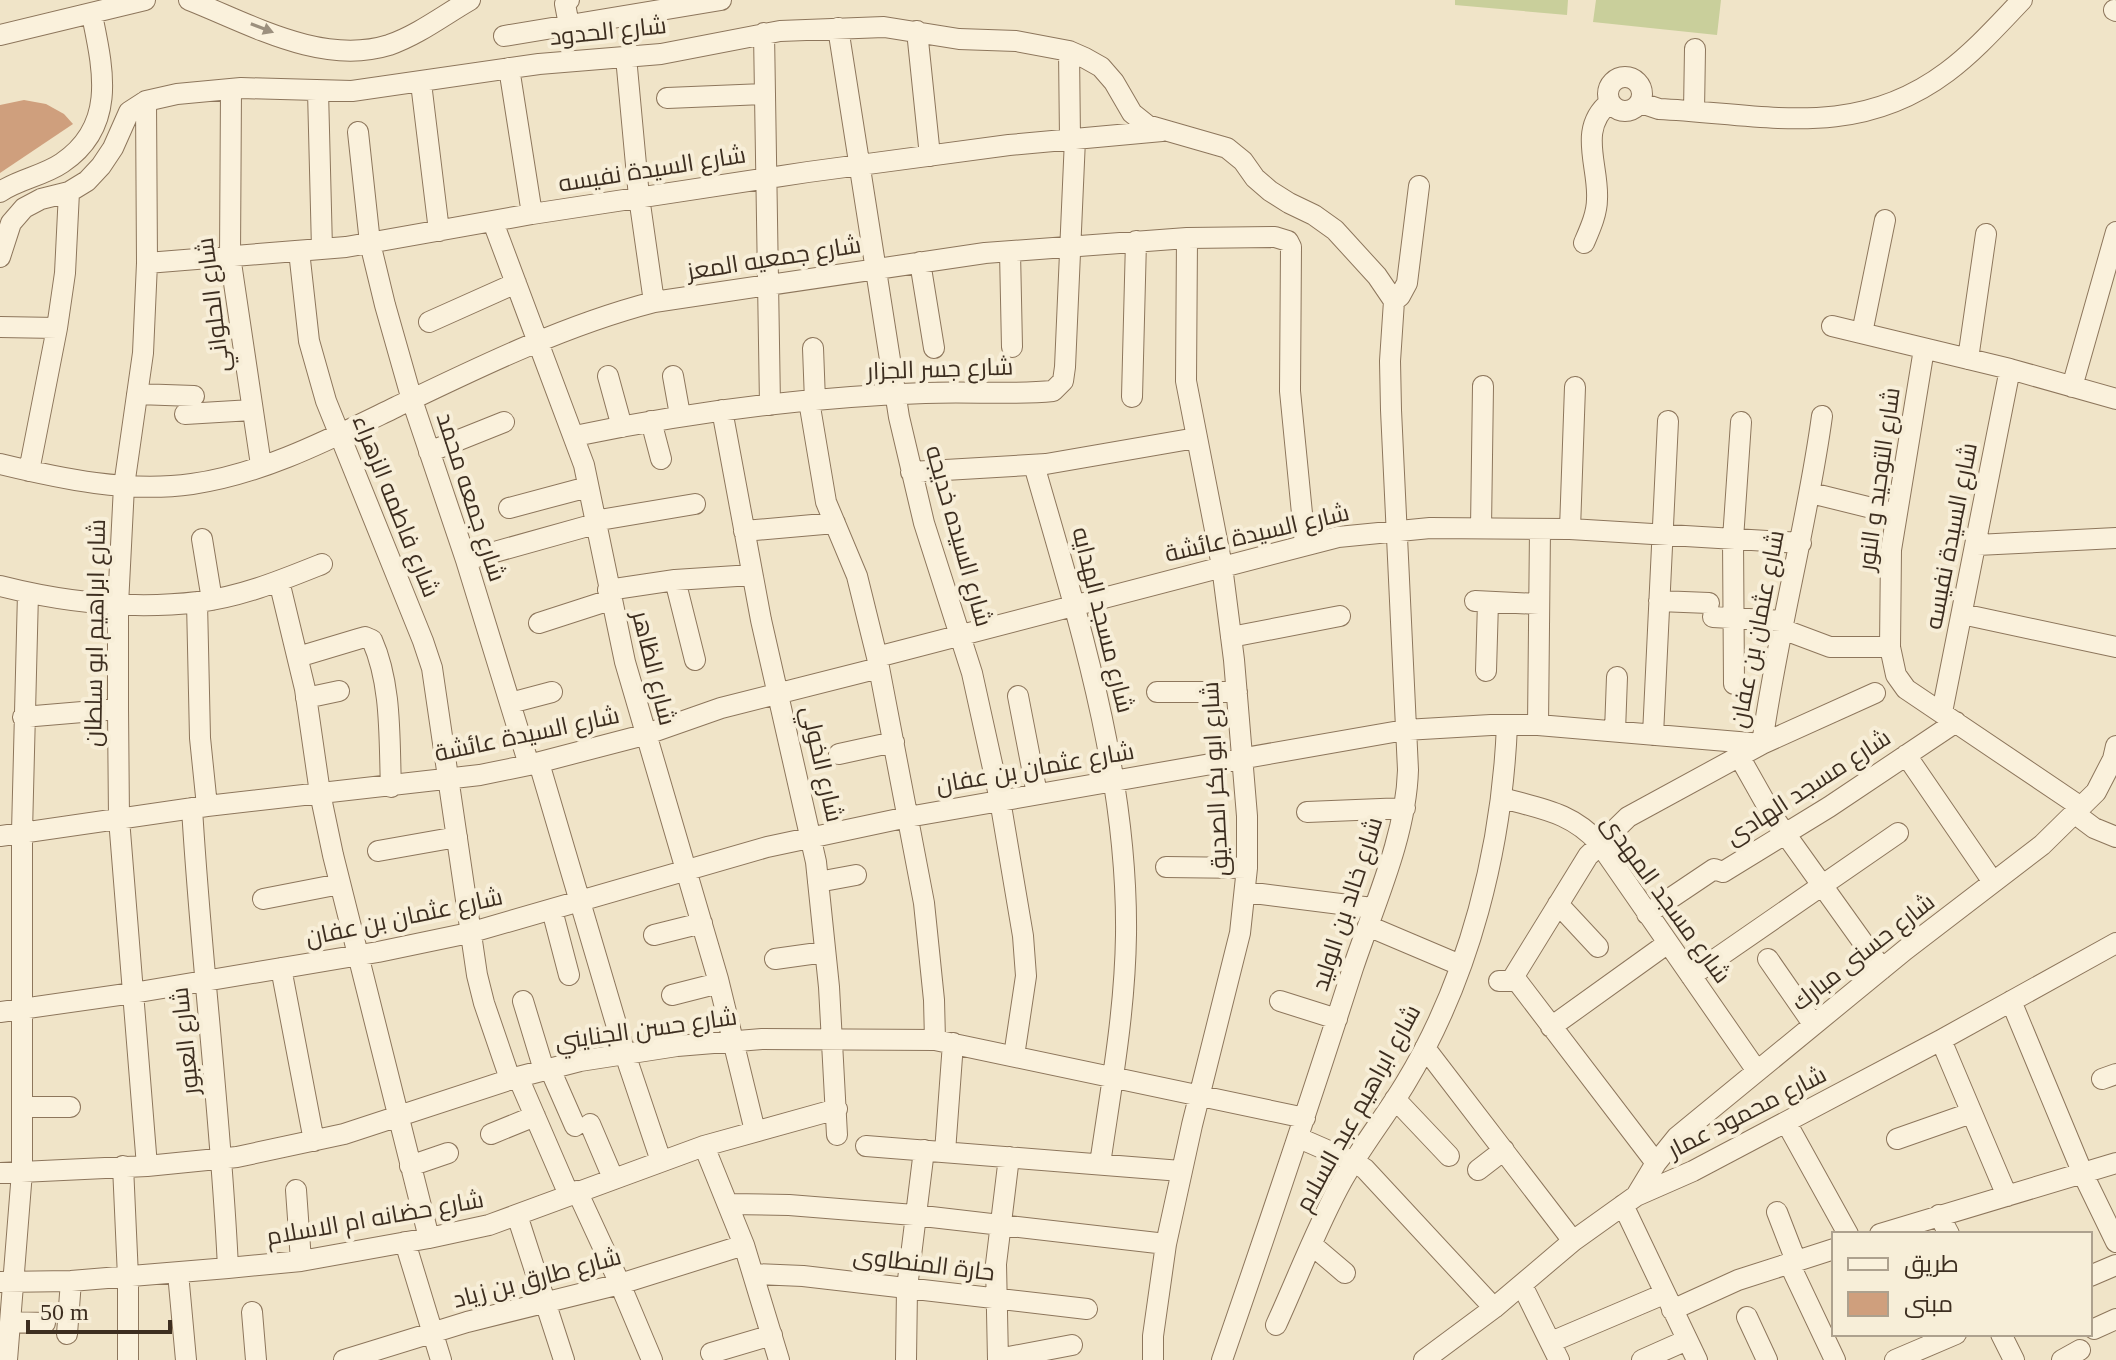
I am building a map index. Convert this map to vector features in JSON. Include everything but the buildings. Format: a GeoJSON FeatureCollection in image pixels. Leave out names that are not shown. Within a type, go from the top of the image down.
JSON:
{"type":"FeatureCollection","features":[{"type":"Feature","properties":{"kind":"street"},"geometry":{"type":"LineString","coordinates":[[0,35],[145,0]]}},
{"type":"Feature","properties":{"kind":"street"},"geometry":{"type":"LineString","coordinates":[[189,0],[293,40],[334,51],[351,52],[374,49],[405,38],[470,0]]}},
{"type":"Feature","properties":{"kind":"street"},"geometry":{"type":"LineString","coordinates":[[569,0],[565,4],[569,25]]}},
{"type":"Feature","properties":{"kind":"street"},"geometry":{"type":"LineString","coordinates":[[504,36],[569,25],[645,6],[721,0]]}},
{"type":"Feature","properties":{"kind":"street"},"geometry":{"type":"LineString","coordinates":[[1641,103],[1659,109],[1801,120],[1864,112],[1922,89],[1948,71],[2022,0]]}},
{"type":"Feature","properties":{"kind":"street"},"geometry":{"type":"LineString","coordinates":[[0,192],[64,162],[79,149],[91,132],[104,94],[104,74],[92,15]]}},
{"type":"Feature","properties":{"kind":"street","name":"شارع الحدود"},"geometry":{"type":"LineString","coordinates":[[146,101],[177,94],[231,89],[352,91],[509,68],[661,54],[764,33],[884,27],[959,39],[1016,41],[1069,51],[1101,67],[1132,113],[1147,125],[1227,148],[1270,191],[1335,230],[1377,276],[1394,301]]}},
{"type":"Feature","properties":{"kind":"street","name":"شارع السيده خديجه"},"geometry":{"type":"LineString","coordinates":[[838,28],[874,269],[911,472],[972,673],[1000,800],[1023,936],[1026,976],[1014,1056]]}},
{"type":"Feature","properties":{"kind":"street"},"geometry":{"type":"LineString","coordinates":[[917,31],[930,156]]}},
{"type":"Feature","properties":{"kind":"street"},"geometry":{"type":"LineString","coordinates":[[764,33],[770,405]]}},
{"type":"Feature","properties":{"kind":"street"},"geometry":{"type":"LineString","coordinates":[[1694,111],[1695,49]]}},
{"type":"Feature","properties":{"kind":"street","name":"شارع جسر الجزار"},"geometry":{"type":"LineString","coordinates":[[575,436],[680,415],[812,401],[895,395],[1053,391],[1063,381],[1065,367],[1072,139],[1069,51]]}},
{"type":"Feature","properties":{"kind":"street"},"geometry":{"type":"LineString","coordinates":[[626,57],[639,197],[654,302]]}},
{"type":"Feature","properties":{"kind":"street"},"geometry":{"type":"LineString","coordinates":[[509,68],[532,214]]}},
{"type":"Feature","properties":{"kind":"street"},"geometry":{"type":"LineString","coordinates":[[1628,77],[1639,83],[1643,97],[1636,108],[1623,112],[1610,102],[1608,92],[1615,80],[1628,77]]}},
{"type":"Feature","properties":{"kind":"street"},"geometry":{"type":"LineString","coordinates":[[421,83],[439,231]]}},
{"type":"Feature","properties":{"kind":"street","name":"شارع الحلواني"},"geometry":{"type":"LineString","coordinates":[[231,89],[230,256],[261,465]]}},
{"type":"Feature","properties":{"kind":"street"},"geometry":{"type":"LineString","coordinates":[[318,91],[322,249]]}},
{"type":"Feature","properties":{"kind":"street"},"geometry":{"type":"LineString","coordinates":[[667,98],[765,94]]}},
{"type":"Feature","properties":{"kind":"street"},"geometry":{"type":"LineString","coordinates":[[0,257],[11,223],[24,208],[41,199],[69,192],[87,181],[101,166],[129,112],[146,101]]}},
{"type":"Feature","properties":{"kind":"street","name":"شارع ابراهيم ابو سلطان"},"geometry":{"type":"LineString","coordinates":[[146,101],[147,263],[143,353],[124,486],[118,605],[118,709],[119,819],[147,1166]]}},
{"type":"Feature","properties":{"kind":"street"},"geometry":{"type":"LineString","coordinates":[[1584,243],[1594,218],[1598,196],[1592,165],[1591,134],[1596,119],[1610,102]]}},
{"type":"Feature","properties":{"kind":"street","name":"شارع السيدة نفيسه"},"geometry":{"type":"LineString","coordinates":[[147,263],[370,243],[532,214],[858,165],[1009,145],[1166,131]]}},
{"type":"Feature","properties":{"kind":"street","name":"شارع جمعه محمد"},"geometry":{"type":"LineString","coordinates":[[358,132],[370,243],[412,400],[510,703],[580,902],[625,1054],[661,1161]]}},
{"type":"Feature","properties":{"kind":"street"},"geometry":{"type":"LineString","coordinates":[[1394,301],[1407,283],[1419,186]]}},
{"type":"Feature","properties":{"kind":"street"},"geometry":{"type":"LineString","coordinates":[[29,471],[65,273],[69,192]]}},
{"type":"Feature","properties":{"kind":"street"},"geometry":{"type":"LineString","coordinates":[[1862,333],[1885,220]]}},
{"type":"Feature","properties":{"kind":"street","name":"شارع الظاهر"},"geometry":{"type":"LineString","coordinates":[[493,222],[575,436],[609,595],[644,735],[719,983],[755,1131]]}},
{"type":"Feature","properties":{"kind":"street"},"geometry":{"type":"LineString","coordinates":[[2072,387],[2116,232]]}},
{"type":"Feature","properties":{"kind":"street"},"geometry":{"type":"LineString","coordinates":[[1968,359],[1986,234]]}},
{"type":"Feature","properties":{"kind":"street","name":"شارع جمعيه المعز"},"geometry":{"type":"LineString","coordinates":[[0,464],[124,486],[194,484],[261,465],[338,435],[539,342],[607,314],[654,302],[920,262],[1010,252],[1187,238],[1282,237],[1291,247],[1290,391],[1305,544]]}},
{"type":"Feature","properties":{"kind":"street","name":"شارع ابو بكر الصديق"},"geometry":{"type":"LineString","coordinates":[[1159,1358],[1153,1336],[1166,1244],[1240,933],[1246,892],[1248,832],[1237,692],[1222,566],[1186,381],[1187,238]]}},
{"type":"Feature","properties":{"kind":"street"},"geometry":{"type":"LineString","coordinates":[[1132,397],[1136,241]]}},
{"type":"Feature","properties":{"kind":"street","name":"شارع فاطمه الزهراء"},"geometry":{"type":"LineString","coordinates":[[299,251],[309,341],[338,435],[423,641],[437,697],[469,933],[484,1003],[514,1078],[620,1284],[652,1360]]}},
{"type":"Feature","properties":{"kind":"street"},"geometry":{"type":"LineString","coordinates":[[1010,252],[1012,347]]}},
{"type":"Feature","properties":{"kind":"street"},"geometry":{"type":"LineString","coordinates":[[920,262],[934,348]]}},
{"type":"Feature","properties":{"kind":"street"},"geometry":{"type":"LineString","coordinates":[[429,322],[516,283]]}},
{"type":"Feature","properties":{"kind":"street","name":"شارع خالد بن الوليد"},"geometry":{"type":"LineString","coordinates":[[1222,1360],[1299,1138],[1405,808],[1408,770],[1390,386],[1394,301]]}},
{"type":"Feature","properties":{"kind":"street"},"geometry":{"type":"LineString","coordinates":[[1832,326],[2010,369],[2116,399]]}},
{"type":"Feature","properties":{"kind":"street"},"geometry":{"type":"LineString","coordinates":[[0,327],[57,328]]}},
{"type":"Feature","properties":{"kind":"street"},"geometry":{"type":"LineString","coordinates":[[813,348],[812,401],[822,483],[857,576],[878,662],[924,903],[934,1000],[944,1042],[935,1151],[914,1215],[907,1288],[906,1360]]}},
{"type":"Feature","properties":{"kind":"street","name":"شارع التوحيد و النور"},"geometry":{"type":"LineString","coordinates":[[1924,349],[1891,550],[1890,647],[1896,675],[1906,689],[2078,810],[2094,828],[2116,837]]}},
{"type":"Feature","properties":{"kind":"street","name":"شارع السيدة نفيسه"},"geometry":{"type":"LineString","coordinates":[[1949,717],[1962,614],[2010,369]]}},
{"type":"Feature","properties":{"kind":"street"},"geometry":{"type":"LineString","coordinates":[[608,376],[622,427]]}},
{"type":"Feature","properties":{"kind":"street"},"geometry":{"type":"LineString","coordinates":[[673,376],[680,415]]}},
{"type":"Feature","properties":{"kind":"street"},"geometry":{"type":"LineString","coordinates":[[1481,528],[1483,386]]}},
{"type":"Feature","properties":{"kind":"street"},"geometry":{"type":"LineString","coordinates":[[1570,529],[1575,387]]}},
{"type":"Feature","properties":{"kind":"street"},"geometry":{"type":"LineString","coordinates":[[137,394],[189,405],[252,410]]}},
{"type":"Feature","properties":{"kind":"street","name":"شارع الخولي"},"geometry":{"type":"LineString","coordinates":[[722,410],[752,575],[812,837],[825,952],[837,1135]]}},
{"type":"Feature","properties":{"kind":"street","name":"شارع عثمان بن عفان"},"geometry":{"type":"LineString","coordinates":[[0,1012],[133,993],[469,933],[812,837],[1000,800],[1405,730],[1538,725],[1762,744],[1782,625],[1811,493],[1822,416]]}},
{"type":"Feature","properties":{"kind":"street"},"geometry":{"type":"LineString","coordinates":[[651,421],[661,459]]}},
{"type":"Feature","properties":{"kind":"street"},"geometry":{"type":"LineString","coordinates":[[1653,735],[1668,421]]}},
{"type":"Feature","properties":{"kind":"street"},"geometry":{"type":"LineString","coordinates":[[429,452],[504,422]]}},
{"type":"Feature","properties":{"kind":"street"},"geometry":{"type":"LineString","coordinates":[[1734,684],[1733,539],[1741,422]]}},
{"type":"Feature","properties":{"kind":"street"},"geometry":{"type":"LineString","coordinates":[[911,472],[1034,465],[1196,438]]}},
{"type":"Feature","properties":{"kind":"street","name":"شارع مسجد الهدايه"},"geometry":{"type":"LineString","coordinates":[[1034,465],[1099,701],[1123,865],[1126,933],[1124,992],[1100,1164]]}},
{"type":"Feature","properties":{"kind":"street"},"geometry":{"type":"LineString","coordinates":[[509,508],[588,487]]}},
{"type":"Feature","properties":{"kind":"street"},"geometry":{"type":"LineString","coordinates":[[1811,493],[1896,514]]}},
{"type":"Feature","properties":{"kind":"street"},"geometry":{"type":"LineString","coordinates":[[466,560],[594,522],[695,504]]}},
{"type":"Feature","properties":{"kind":"street"},"geometry":{"type":"LineString","coordinates":[[744,531],[835,523]]}},
{"type":"Feature","properties":{"kind":"street","name":"شارع السيدة عائشة"},"geometry":{"type":"LineString","coordinates":[[0,836],[199,807],[448,780],[534,764],[644,735],[721,708],[779,693],[961,635],[1338,537],[1430,528],[1570,529],[1801,543]]}},
{"type":"Feature","properties":{"kind":"street"},"geometry":{"type":"LineString","coordinates":[[1538,725],[1540,529]]}},
{"type":"Feature","properties":{"kind":"street"},"geometry":{"type":"LineString","coordinates":[[1977,545],[2116,538]]}},
{"type":"Feature","properties":{"kind":"street","name":"شارع العبور"},"geometry":{"type":"LineString","coordinates":[[202,539],[205,601],[199,807],[205,980],[223,1159],[228,1268]]}},
{"type":"Feature","properties":{"kind":"street"},"geometry":{"type":"LineString","coordinates":[[0,586],[28,593],[118,605],[205,601],[279,581],[322,564]]}},
{"type":"Feature","properties":{"kind":"street"},"geometry":{"type":"LineString","coordinates":[[539,623],[609,595],[675,580],[752,575]]}},
{"type":"Feature","properties":{"kind":"street"},"geometry":{"type":"LineString","coordinates":[[675,580],[695,660]]}},
{"type":"Feature","properties":{"kind":"street"},"geometry":{"type":"LineString","coordinates":[[279,581],[298,657],[320,793],[340,884],[429,1238]]}},
{"type":"Feature","properties":{"kind":"street"},"geometry":{"type":"LineString","coordinates":[[7,1360],[10,1322],[7,1282],[22,1172],[23,717],[28,593]]}},
{"type":"Feature","properties":{"kind":"street"},"geometry":{"type":"LineString","coordinates":[[1659,601],[1782,625],[1830,647],[1890,647]]}},
{"type":"Feature","properties":{"kind":"street"},"geometry":{"type":"LineString","coordinates":[[1486,671],[1482,602],[1539,604]]}},
{"type":"Feature","properties":{"kind":"street"},"geometry":{"type":"LineString","coordinates":[[1962,614],[2116,647]]}},
{"type":"Feature","properties":{"kind":"street"},"geometry":{"type":"LineString","coordinates":[[1231,637],[1340,616]]}},
{"type":"Feature","properties":{"kind":"street"},"geometry":{"type":"LineString","coordinates":[[298,657],[365,637],[372,640],[382,669],[387,702],[391,787]]}},
{"type":"Feature","properties":{"kind":"street"},"geometry":{"type":"LineString","coordinates":[[1615,731],[1617,677]]}},
{"type":"Feature","properties":{"kind":"street"},"geometry":{"type":"LineString","coordinates":[[306,698],[339,691]]}},
{"type":"Feature","properties":{"kind":"street"},"geometry":{"type":"LineString","coordinates":[[510,703],[552,692]]}},
{"type":"Feature","properties":{"kind":"street"},"geometry":{"type":"LineString","coordinates":[[1157,692],[1237,692]]}},
{"type":"Feature","properties":{"kind":"street"},"geometry":{"type":"LineString","coordinates":[[1656,1163],[1551,1027],[1506,979],[1599,843],[1628,817],[1762,744],[1875,693]]}},
{"type":"Feature","properties":{"kind":"street"},"geometry":{"type":"LineString","coordinates":[[1018,696],[1037,794]]}},
{"type":"Feature","properties":{"kind":"street"},"geometry":{"type":"LineString","coordinates":[[23,717],[118,709]]}},
{"type":"Feature","properties":{"kind":"street","name":"شارع مسجد الهادى"},"geometry":{"type":"LineString","coordinates":[[1647,914],[1714,869],[1723,872],[1785,834],[1906,755],[1949,717]]}},
{"type":"Feature","properties":{"kind":"street","name":"شارع ابراهيم عبد السلام"},"geometry":{"type":"LineString","coordinates":[[1276,1325],[1354,1162],[1395,1099],[1440,1020],[1488,872],[1503,798],[1507,725]]}},
{"type":"Feature","properties":{"kind":"street"},"geometry":{"type":"LineString","coordinates":[[839,754],[894,742]]}},
{"type":"Feature","properties":{"kind":"street","name":"شارع حسنى مبارك"},"geometry":{"type":"LineString","coordinates":[[1629,1200],[1677,1137],[1813,1024],[2042,845],[2096,792],[2113,759],[2116,746]]}},
{"type":"Feature","properties":{"kind":"street"},"geometry":{"type":"LineString","coordinates":[[1906,755],[1993,882]]}},
{"type":"Feature","properties":{"kind":"street"},"geometry":{"type":"LineString","coordinates":[[1739,756],[1785,834],[1882,969]]}},
{"type":"Feature","properties":{"kind":"street","name":"شارع مسجد المهدى"},"geometry":{"type":"LineString","coordinates":[[1503,798],[1564,816],[1583,826],[1599,843],[1757,1071]]}},
{"type":"Feature","properties":{"kind":"street"},"geometry":{"type":"LineString","coordinates":[[1307,812],[1405,808]]}},
{"type":"Feature","properties":{"kind":"street"},"geometry":{"type":"LineString","coordinates":[[1691,976],[1898,833]]}},
{"type":"Feature","properties":{"kind":"street"},"geometry":{"type":"LineString","coordinates":[[378,851],[457,837]]}},
{"type":"Feature","properties":{"kind":"street"},"geometry":{"type":"LineString","coordinates":[[1166,867],[1247,868]]}},
{"type":"Feature","properties":{"kind":"street"},"geometry":{"type":"LineString","coordinates":[[818,882],[856,875]]}},
{"type":"Feature","properties":{"kind":"street"},"geometry":{"type":"LineString","coordinates":[[263,899],[340,884]]}},
{"type":"Feature","properties":{"kind":"street"},"geometry":{"type":"LineString","coordinates":[[1246,892],[1370,917],[1460,965]]}},
{"type":"Feature","properties":{"kind":"street"},"geometry":{"type":"LineString","coordinates":[[1558,904],[1598,947]]}},
{"type":"Feature","properties":{"kind":"street"},"geometry":{"type":"LineString","coordinates":[[552,910],[569,975]]}},
{"type":"Feature","properties":{"kind":"street"},"geometry":{"type":"LineString","coordinates":[[654,935],[702,923]]}},
{"type":"Feature","properties":{"kind":"street"},"geometry":{"type":"LineString","coordinates":[[1551,1027],[1668,943]]}},
{"type":"Feature","properties":{"kind":"street","name":"شارع محمود عمار"},"geometry":{"type":"LineString","coordinates":[[1424,1360],[1450,1352],[1494,1308],[1573,1241],[1629,1200],[1693,1171],[1786,1122],[2116,943]]}},
{"type":"Feature","properties":{"kind":"street"},"geometry":{"type":"LineString","coordinates":[[775,959],[825,952]]}},
{"type":"Feature","properties":{"kind":"street"},"geometry":{"type":"LineString","coordinates":[[1768,959],[1813,1024]]}},
{"type":"Feature","properties":{"kind":"street"},"geometry":{"type":"LineString","coordinates":[[281,968],[314,1141]]}},
{"type":"Feature","properties":{"kind":"street"},"geometry":{"type":"LineString","coordinates":[[672,995],[719,983]]}},
{"type":"Feature","properties":{"kind":"street"},"geometry":{"type":"LineString","coordinates":[[523,1001],[547,1070],[613,1178]]}},
{"type":"Feature","properties":{"kind":"street"},"geometry":{"type":"LineString","coordinates":[[1280,1001],[1337,1019]]}},
{"type":"Feature","properties":{"kind":"street"},"geometry":{"type":"LineString","coordinates":[[2011,1001],[2083,1174],[2116,1242]]}},
{"type":"Feature","properties":{"kind":"street","name":"شارع حسن الجنايني"},"geometry":{"type":"LineString","coordinates":[[0,1173],[223,1159],[314,1141],[547,1070],[625,1054],[733,1040],[832,1038],[944,1042],[1305,1118]]}},
{"type":"Feature","properties":{"kind":"street"},"geometry":{"type":"LineString","coordinates":[[1941,1040],[2007,1196]]}},
{"type":"Feature","properties":{"kind":"street"},"geometry":{"type":"LineString","coordinates":[[1425,1048],[1573,1241]]}},
{"type":"Feature","properties":{"kind":"street"},"geometry":{"type":"LineString","coordinates":[[1395,1099],[1449,1156]]}},
{"type":"Feature","properties":{"kind":"street"},"geometry":{"type":"LineString","coordinates":[[22,1107],[70,1107]]}},
{"type":"Feature","properties":{"kind":"street","name":"شارع حضانه ام الاسلام"},"geometry":{"type":"LineString","coordinates":[[7,1282],[128,1277],[301,1261],[429,1238],[489,1225],[704,1146],[837,1109]]}},
{"type":"Feature","properties":{"kind":"street"},"geometry":{"type":"LineString","coordinates":[[1897,1139],[1971,1113]]}},
{"type":"Feature","properties":{"kind":"street"},"geometry":{"type":"LineString","coordinates":[[491,1134],[535,1116]]}},
{"type":"Feature","properties":{"kind":"street"},"geometry":{"type":"LineString","coordinates":[[1786,1122],[1847,1232]]}},
{"type":"Feature","properties":{"kind":"street"},"geometry":{"type":"LineString","coordinates":[[1299,1138],[1354,1162],[1375,1180],[1494,1308]]}},
{"type":"Feature","properties":{"kind":"street"},"geometry":{"type":"LineString","coordinates":[[704,1146],[744,1245],[779,1360]]}},
{"type":"Feature","properties":{"kind":"street"},"geometry":{"type":"LineString","coordinates":[[866,1146],[1181,1171]]}},
{"type":"Feature","properties":{"kind":"street"},"geometry":{"type":"LineString","coordinates":[[1478,1170],[1504,1150]]}},
{"type":"Feature","properties":{"kind":"street"},"geometry":{"type":"LineString","coordinates":[[410,1166],[448,1153]]}},
{"type":"Feature","properties":{"kind":"street"},"geometry":{"type":"LineString","coordinates":[[1009,1157],[1000,1224],[996,1299],[998,1360],[1072,1345]]}},
{"type":"Feature","properties":{"kind":"street"},"geometry":{"type":"LineString","coordinates":[[1886,1232],[2116,1163]]}},
{"type":"Feature","properties":{"kind":"street"},"geometry":{"type":"LineString","coordinates":[[123,1166],[128,1360]]}},
{"type":"Feature","properties":{"kind":"street"},"geometry":{"type":"LineString","coordinates":[[296,1190],[301,1261]]}},
{"type":"Feature","properties":{"kind":"street"},"geometry":{"type":"LineString","coordinates":[[1629,1200],[1668,1302],[1697,1360]]}},
{"type":"Feature","properties":{"kind":"street"},"geometry":{"type":"LineString","coordinates":[[729,1204],[789,1205],[914,1215],[1166,1244]]}},
{"type":"Feature","properties":{"kind":"street"},"geometry":{"type":"LineString","coordinates":[[1777,1212],[1792,1262],[1835,1360]]}},
{"type":"Feature","properties":{"kind":"street"},"geometry":{"type":"LineString","coordinates":[[517,1215],[564,1360]]}},
{"type":"Feature","properties":{"kind":"street"},"geometry":{"type":"LineString","coordinates":[[1939,1215],[1948,1232]]}},
{"type":"Feature","properties":{"kind":"street"},"geometry":{"type":"LineString","coordinates":[[405,1242],[441,1360]]}},
{"type":"Feature","properties":{"kind":"street","name":"شارع طارق بن زياد"},"geometry":{"type":"LineString","coordinates":[[349,1360],[433,1333],[620,1284],[744,1245]]}},
{"type":"Feature","properties":{"kind":"street"},"geometry":{"type":"LineString","coordinates":[[1312,1245],[1345,1273]]}},
{"type":"Feature","properties":{"kind":"street"},"geometry":{"type":"LineString","coordinates":[[1522,1285],[1555,1351],[1668,1302],[1832,1250]]}},
{"type":"Feature","properties":{"kind":"street"},"geometry":{"type":"LineString","coordinates":[[2092,1275],[2116,1265]]}},
{"type":"Feature","properties":{"kind":"street"},"geometry":{"type":"LineString","coordinates":[[178,1273],[186,1360]]}},
{"type":"Feature","properties":{"kind":"street","name":"حارة المنطاوى"},"geometry":{"type":"LineString","coordinates":[[754,1274],[1087,1309]]}},
{"type":"Feature","properties":{"kind":"street"},"geometry":{"type":"LineString","coordinates":[[67,1334],[71,1281]]}},
{"type":"Feature","properties":{"kind":"street"},"geometry":{"type":"LineString","coordinates":[[252,1312],[256,1360]]}},
{"type":"Feature","properties":{"kind":"street"},"geometry":{"type":"LineString","coordinates":[[1747,1317],[1767,1360]]}},
{"type":"Feature","properties":{"kind":"street"},"geometry":{"type":"LineString","coordinates":[[2094,1329],[2116,1319]]}},
{"type":"Feature","properties":{"kind":"street"},"geometry":{"type":"LineString","coordinates":[[10,1322],[45,1323]]}},
{"type":"Feature","properties":{"kind":"street"},"geometry":{"type":"LineString","coordinates":[[711,1353],[772,1335]]}},
{"type":"Feature","properties":{"kind":"street"},"geometry":{"type":"LineString","coordinates":[[1900,1359],[1922,1341],[1946,1336]]}},
{"type":"Feature","properties":{"kind":"street"},"geometry":{"type":"LineString","coordinates":[[2002,1336],[2014,1360]]}},
{"type":"Feature","properties":{"kind":"street"},"geometry":{"type":"LineString","coordinates":[[1642,1360],[1687,1340]]}},
{"type":"Feature","properties":{"kind":"green space"},"geometry":{"type":"Polygon","coordinates":[[[1455,0],[1568,0],[1567,15],[1455,5],[1455,0]]]}},
{"type":"Feature","properties":{"kind":"green space"},"geometry":{"type":"Polygon","coordinates":[[[1596,0],[1721,0],[1717,35],[1593,22],[1596,0]]]}}]}
